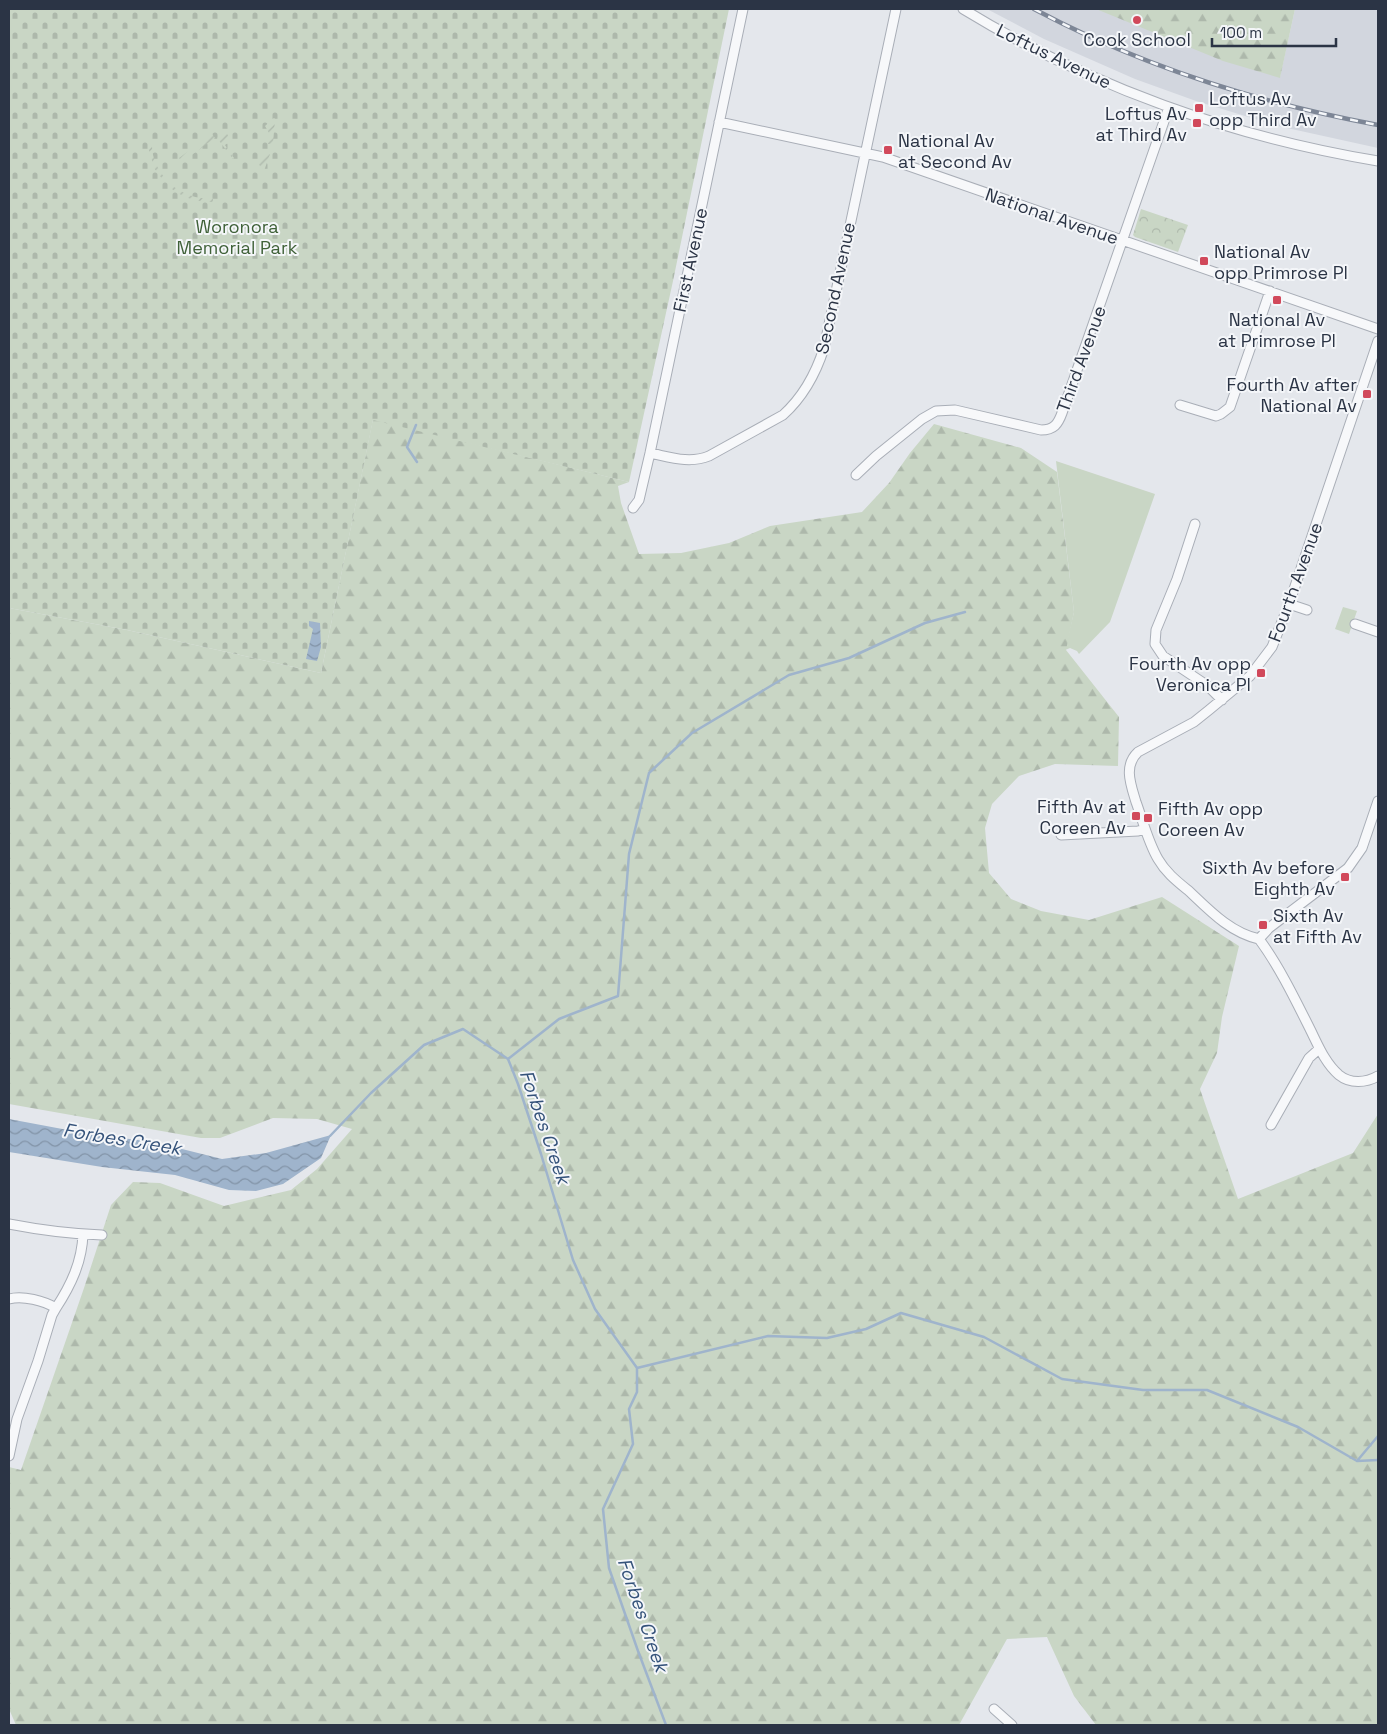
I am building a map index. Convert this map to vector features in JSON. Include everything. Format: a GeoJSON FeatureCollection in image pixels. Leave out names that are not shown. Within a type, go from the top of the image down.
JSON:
{"type":"FeatureCollection","features":[{"type":"Feature","properties":{"kind":"street","name":"First Avenue"},"geometry":{"type":"LineString","coordinates":[[633,508],[643,502],[650,453],[743,9]]}},
{"type":"Feature","properties":{"kind":"street","name":"Second Avenue"},"geometry":{"type":"LineString","coordinates":[[650,453],[680,459],[700,459],[783,415],[801,395],[816,370],[824,348],[864,152],[896,9]]}},
{"type":"Feature","properties":{"kind":"street","name":"Loftus Avenue"},"geometry":{"type":"LineString","coordinates":[[963,9],[1026,45],[1169,107],[1251,133],[1378,161]]}},
{"type":"Feature","properties":{"kind":"street","name":"Third Avenue"},"geometry":{"type":"LineString","coordinates":[[856,475],[865,464],[922,419],[936,411],[955,410],[1041,430],[1055,426],[1062,413],[1169,107]]}},
{"type":"Feature","properties":{"kind":"street","name":"National Avenue"},"geometry":{"type":"LineString","coordinates":[[719,122],[864,152],[1378,329]]}},
{"type":"Feature","properties":{"kind":"street"},"geometry":{"type":"LineString","coordinates":[[1180,405],[1216,416],[1222,414],[1230,407],[1270,291]]}},
{"type":"Feature","properties":{"kind":"street","name":"Fourth Avenue"},"geometry":{"type":"LineString","coordinates":[[1145,829],[1132,787],[1129,772],[1130,762],[1138,752],[1194,722],[1222,700],[1250,676],[1272,647],[1289,604],[1378,341]]}},
{"type":"Feature","properties":{"kind":"street"},"geometry":{"type":"LineString","coordinates":[[1195,524],[1156,630],[1156,644],[1164,656],[1208,686],[1222,700]]}},
{"type":"Feature","properties":{"kind":"street"},"geometry":{"type":"LineString","coordinates":[[1289,604],[1307,610]]}},
{"type":"Feature","properties":{"kind":"street"},"geometry":{"type":"LineString","coordinates":[[1355,624],[1378,632]]}},
{"type":"Feature","properties":{"kind":"street"},"geometry":{"type":"LineString","coordinates":[[1259,939],[1269,928],[1348,868],[1362,848],[1378,801]]}},
{"type":"Feature","properties":{"kind":"street"},"geometry":{"type":"LineString","coordinates":[[1061,835],[1138,832],[1145,829],[1154,852],[1169,874],[1228,925],[1259,939],[1272,959],[1319,1049],[1332,1068],[1347,1080],[1354,1082],[1371,1080],[1378,1076]]}},
{"type":"Feature","properties":{"kind":"street"},"geometry":{"type":"LineString","coordinates":[[1271,1125],[1309,1058],[1319,1049]]}},
{"type":"Feature","properties":{"kind":"street"},"geometry":{"type":"LineString","coordinates":[[9,1224],[102,1235]]}},
{"type":"Feature","properties":{"kind":"street"},"geometry":{"type":"LineString","coordinates":[[9,1456],[12,1427],[49,1325],[77,1268],[83,1234]]}},
{"type":"Feature","properties":{"kind":"street"},"geometry":{"type":"LineString","coordinates":[[9,1299],[39,1301],[56,1308]]}},
{"type":"Feature","properties":{"kind":"street"},"geometry":{"type":"LineString","coordinates":[[994,1709],[1012,1725]]}},
{"type":"Feature","properties":{"kind":"shaded area"},"geometry":{"type":"Polygon","coordinates":[[[987,9],[1155,9],[1280,77],[1295,9],[1378,9],[1378,148],[1278,126],[1196,101],[1135,79],[1044,39],[987,9]]]}},
{"type":"Feature","properties":{"kind":"green space","name":"Woronora Memorial Park"},"geometry":{"type":"Polygon","coordinates":[[[9,9],[729,9],[629,482],[373,420],[321,673],[127,630],[9,608],[9,9]]]}},
{"type":"Feature","properties":{"kind":"green space"},"geometry":{"type":"Polygon","coordinates":[[[1096,9],[1295,9],[1280,78],[1223,61],[1096,9]]]}},
{"type":"Feature","properties":{"kind":"green space"},"geometry":{"type":"Polygon","coordinates":[[[274,118],[273,144],[268,144],[269,133],[265,126],[274,118]]]}},
{"type":"Feature","properties":{"kind":"green space"},"geometry":{"type":"Polygon","coordinates":[[[226,132],[231,141],[225,145],[233,159],[217,138],[226,132]]]}},
{"type":"Feature","properties":{"kind":"green space"},"geometry":{"type":"Polygon","coordinates":[[[212,134],[215,138],[182,162],[179,158],[212,134]]]}},
{"type":"Feature","properties":{"kind":"green space"},"geometry":{"type":"Polygon","coordinates":[[[148,146],[152,146],[156,164],[165,178],[163,180],[154,168],[148,146]]]}},
{"type":"Feature","properties":{"kind":"green space"},"geometry":{"type":"Polygon","coordinates":[[[267,152],[270,154],[264,171],[257,162],[265,157],[267,152]]]}},
{"type":"Feature","properties":{"kind":"green space"},"geometry":{"type":"Polygon","coordinates":[[[170,184],[190,195],[213,199],[213,202],[195,200],[183,196],[168,186],[170,184]]]}},
{"type":"Feature","properties":{"kind":"green space"},"geometry":{"type":"Polygon","coordinates":[[[1141,209],[1188,225],[1178,252],[1133,235],[1141,209]]]}},
{"type":"Feature","properties":{"kind":"green space"},"geometry":{"type":"Polygon","coordinates":[[[373,419],[629,482],[618,486],[621,503],[639,554],[681,553],[729,543],[770,526],[862,512],[889,483],[934,424],[1021,448],[1057,472],[1074,612],[1066,650],[1119,717],[1118,766],[1055,764],[1019,776],[992,804],[985,828],[989,873],[1011,899],[1041,911],[1089,920],[1162,897],[1239,946],[1222,1017],[1217,1053],[1200,1089],[1238,1199],[1353,1153],[1378,1114],[1378,1725],[1096,1725],[1074,1696],[1047,1637],[1007,1639],[959,1725],[16,1725],[9,1709],[9,1467],[21,1470],[111,1205],[133,1182],[160,1183],[224,1206],[291,1190],[317,1169],[352,1129],[317,1119],[273,1118],[220,1138],[201,1138],[9,1104],[9,608],[127,630],[321,673],[373,419]]]}},
{"type":"Feature","properties":{"kind":"green space"},"geometry":{"type":"Polygon","coordinates":[[[1056,461],[1155,494],[1110,622],[1079,654],[1070,648],[1065,650],[1074,612],[1056,461]]]}},
{"type":"Feature","properties":{"kind":"green space"},"geometry":{"type":"Polygon","coordinates":[[[1343,607],[1357,611],[1349,634],[1335,629],[1343,607]]]}},
{"type":"Feature","properties":{"kind":"water"},"geometry":{"type":"Polygon","coordinates":[[[309,621],[320,623],[321,647],[317,661],[306,659],[313,629],[309,626],[309,621]]]}},
{"type":"Feature","properties":{"kind":"water","name":"Forbes Creek"},"geometry":{"type":"Polygon","coordinates":[[[9,1119],[89,1134],[154,1142],[222,1159],[266,1153],[331,1135],[321,1158],[283,1184],[256,1191],[229,1190],[175,1175],[102,1167],[9,1152],[9,1119]]]}},
{"type":"Feature","properties":{"kind":"waterway"},"geometry":{"type":"LineString","coordinates":[[416,425],[407,447],[417,462]]}},
{"type":"Feature","properties":{"kind":"waterway"},"geometry":{"type":"LineString","coordinates":[[508,1059],[559,1019],[618,996],[629,854],[649,773],[692,733],[789,675],[849,658],[925,623],[965,612]]}},
{"type":"Feature","properties":{"kind":"waterway","name":"Forbes Creek"},"geometry":{"type":"LineString","coordinates":[[330,1136],[371,1093],[424,1045],[463,1029],[508,1059],[541,1154],[573,1260],[595,1309],[637,1368],[637,1392],[629,1409],[633,1444],[603,1509],[609,1568],[666,1725]]}},
{"type":"Feature","properties":{"kind":"waterway"},"geometry":{"type":"LineString","coordinates":[[637,1368],[768,1336],[827,1338],[866,1329],[901,1313],[984,1337],[1062,1379],[1143,1390],[1207,1390],[1298,1427],[1357,1461],[1378,1460]]}},
{"type":"Feature","properties":{"kind":"waterway"},"geometry":{"type":"LineString","coordinates":[[1357,1461],[1378,1436]]}},
{"type":"Feature","properties":{"kind":"railway"},"geometry":{"type":"LineString","coordinates":[[1034,9],[1116,48],[1202,80],[1289,106],[1378,125]]}},
{"type":"Feature","properties":{"kind":"place","name":"Cook School"},"geometry":{"type":"Point","coordinates":[1137,20]}},
{"type":"Feature","properties":{"kind":"place","name":"Loftus Av opp Third Av"},"geometry":{"type":"Point","coordinates":[1199,108]}},
{"type":"Feature","properties":{"kind":"place","name":"Loftus Av at Third Av"},"geometry":{"type":"Point","coordinates":[1197,123]}},
{"type":"Feature","properties":{"kind":"place","name":"National Av at Second Av"},"geometry":{"type":"Point","coordinates":[888,150]}},
{"type":"Feature","properties":{"kind":"place","name":"National Av opp Primrose Pl"},"geometry":{"type":"Point","coordinates":[1204,261]}},
{"type":"Feature","properties":{"kind":"place","name":"National Av at Primrose Pl"},"geometry":{"type":"Point","coordinates":[1277,300]}},
{"type":"Feature","properties":{"kind":"place","name":"Fourth Av after National Av"},"geometry":{"type":"Point","coordinates":[1367,394]}},
{"type":"Feature","properties":{"kind":"place","name":"Fourth Av opp Veronica Pl"},"geometry":{"type":"Point","coordinates":[1261,673]}},
{"type":"Feature","properties":{"kind":"place","name":"Fifth Av at Coreen Av"},"geometry":{"type":"Point","coordinates":[1136,816]}},
{"type":"Feature","properties":{"kind":"place","name":"Fifth Av opp Coreen Av"},"geometry":{"type":"Point","coordinates":[1148,818]}},
{"type":"Feature","properties":{"kind":"place","name":"Sixth Av before Eighth Av"},"geometry":{"type":"Point","coordinates":[1345,877]}},
{"type":"Feature","properties":{"kind":"place","name":"Sixth Av at Fifth Av"},"geometry":{"type":"Point","coordinates":[1263,925]}}]}
